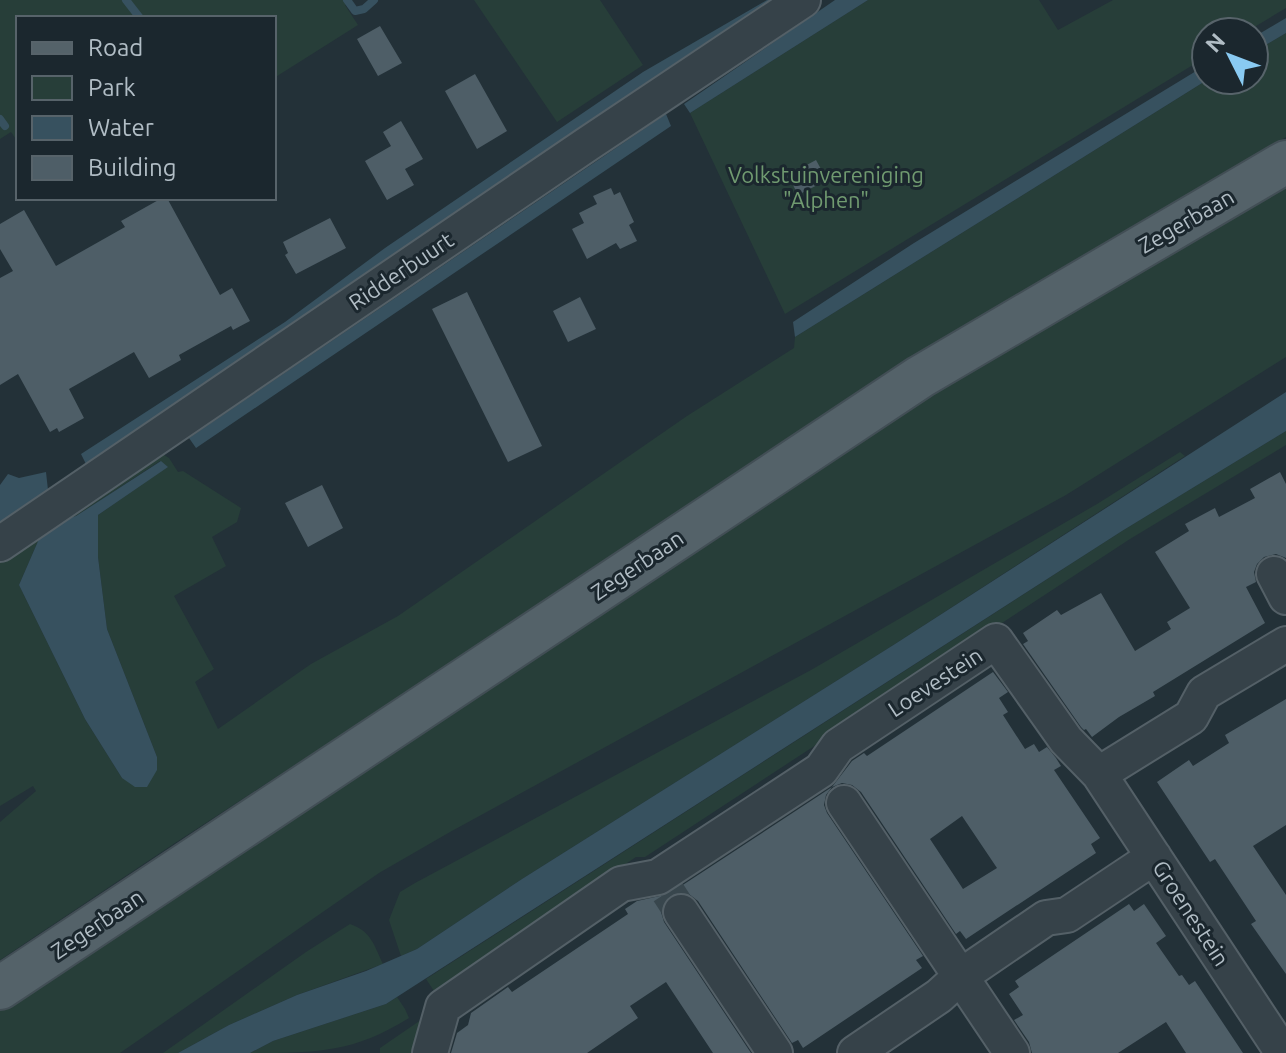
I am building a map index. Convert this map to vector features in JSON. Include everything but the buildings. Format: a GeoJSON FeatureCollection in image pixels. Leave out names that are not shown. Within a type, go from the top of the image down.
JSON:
{"type":"FeatureCollection","features":[{"type":"Feature","properties":{"kind":"main road","name":"Zegerbaan"},"geometry":{"type":"LineString","coordinates":[[0,988],[920,377],[1286,162]]}},
{"type":"Feature","properties":{"kind":"street","name":"Ridderbuurt"},"geometry":{"type":"LineString","coordinates":[[13,536],[803,0]]}},
{"type":"Feature","properties":{"kind":"street","name":"Loevestein"},"geometry":{"type":"LineString","coordinates":[[430,1053],[443,1007],[621,884],[669,893],[832,785],[838,746],[996,641],[1066,740]]}},
{"type":"Feature","properties":{"kind":"street"},"geometry":{"type":"LineString","coordinates":[[1099,774],[1191,717],[1204,693],[1286,644]]}},
{"type":"Feature","properties":{"kind":"street","name":"Groenestein"},"geometry":{"type":"LineString","coordinates":[[1066,740],[1099,774],[1283,1053]]}},
{"type":"Feature","properties":{"kind":"street"},"geometry":{"type":"LineString","coordinates":[[832,785],[1012,1053]]}},
{"type":"Feature","properties":{"kind":"street"},"geometry":{"type":"LineString","coordinates":[[855,1053],[1046,918],[1067,915],[1154,857]]}},
{"type":"Feature","properties":{"kind":"street"},"geometry":{"type":"LineString","coordinates":[[669,893],[775,1053]]}},
{"type":"Feature","properties":{"kind":"green space"},"geometry":{"type":"Polygon","coordinates":[[[0,0],[353,0],[345,5],[358,25],[276,77],[276,16],[16,16],[16,139],[11,132],[0,139],[0,0]]]}},
{"type":"Feature","properties":{"kind":"green space"},"geometry":{"type":"Polygon","coordinates":[[[474,0],[600,0],[643,65],[557,122],[474,0]]]}},
{"type":"Feature","properties":{"kind":"green space","name":"Volkstuinvereniging \"Alphen\""},"geometry":{"type":"Polygon","coordinates":[[[868,0],[1039,0],[1058,30],[1113,0],[1286,0],[1286,8],[1270,18],[1190,16],[1190,67],[785,314],[690,113],[868,0]]]}},
{"type":"Feature","properties":{"kind":"green space"},"geometry":{"type":"Polygon","coordinates":[[[1286,33],[1286,137],[533,610],[0,960],[0,822],[36,791],[33,786],[0,806],[0,558],[42,532],[19,585],[85,719],[122,778],[157,770],[157,757],[107,629],[98,557],[98,515],[167,467],[160,461],[76,516],[58,521],[161,453],[169,458],[178,472],[183,471],[241,508],[237,522],[212,537],[226,566],[174,596],[214,669],[195,682],[218,729],[311,664],[398,616],[687,416],[794,348],[795,337],[1190,91],[1190,96],[1270,96],[1270,42],[1286,33]]]}},
{"type":"Feature","properties":{"kind":"green space"},"geometry":{"type":"Polygon","coordinates":[[[1286,175],[1286,357],[1066,495],[379,873],[120,1053],[0,1053],[0,1007],[744,516],[1050,320],[1286,175]]]}},
{"type":"Feature","properties":{"kind":"green space"},"geometry":{"type":"Polygon","coordinates":[[[1286,431],[1286,445],[1130,539],[645,857],[636,857],[434,991],[426,979],[1122,531],[1286,431]]]}},
{"type":"Feature","properties":{"kind":"green space"},"geometry":{"type":"Polygon","coordinates":[[[1180,452],[1185,456],[417,949],[401,956],[389,920],[400,892],[811,670],[1097,504],[1180,452]]]}},
{"type":"Feature","properties":{"kind":"green space"},"geometry":{"type":"Polygon","coordinates":[[[350,924],[367,935],[383,964],[297,995],[229,1025],[178,1053],[163,1053],[306,952],[350,924]]]}},
{"type":"Feature","properties":{"kind":"green space"},"geometry":{"type":"Polygon","coordinates":[[[397,997],[409,1018],[370,1038],[333,1049],[250,1053],[273,1041],[386,1004],[397,997]]]}},
{"type":"Feature","properties":{"kind":"green space"},"geometry":{"type":"Polygon","coordinates":[[[434,1011],[424,1053],[380,1053],[380,1048],[434,1011]]]}},
{"type":"Feature","properties":{"kind":"water"},"geometry":{"type":"Polygon","coordinates":[[[767,0],[782,0],[87,466],[81,454],[285,322],[385,248],[643,72],[767,0]]]}},
{"type":"Feature","properties":{"kind":"water"},"geometry":{"type":"Polygon","coordinates":[[[835,0],[868,0],[690,113],[684,104],[835,0]]]}},
{"type":"Feature","properties":{"kind":"water"},"geometry":{"type":"Polygon","coordinates":[[[1286,18],[1286,33],[1270,42],[1270,28],[1286,18]]]}},
{"type":"Feature","properties":{"kind":"water"},"geometry":{"type":"Polygon","coordinates":[[[1190,75],[1190,91],[795,337],[793,322],[914,243],[1190,75]]]}},
{"type":"Feature","properties":{"kind":"water"},"geometry":{"type":"Polygon","coordinates":[[[666,114],[671,126],[196,448],[189,438],[666,114]]]}},
{"type":"Feature","properties":{"kind":"water"},"geometry":{"type":"Polygon","coordinates":[[[1286,392],[1286,431],[1122,531],[386,1004],[273,1041],[250,1053],[178,1053],[229,1025],[297,995],[417,949],[1286,392]]]}},
{"type":"Feature","properties":{"kind":"water"},"geometry":{"type":"Polygon","coordinates":[[[161,461],[168,467],[98,515],[98,557],[107,629],[157,757],[157,770],[147,787],[135,787],[122,778],[85,719],[19,585],[42,532],[0,529],[0,485],[8,474],[19,478],[46,472],[49,499],[59,521],[76,516],[161,461]]]}},
{"type":"Feature","properties":{"kind":"waterway"},"geometry":{"type":"LineString","coordinates":[[126,0],[138,16]]}},
{"type":"Feature","properties":{"kind":"waterway"},"geometry":{"type":"LineString","coordinates":[[347,0],[355,11],[364,9],[374,0]]}},
{"type":"Feature","properties":{"kind":"waterway"},"geometry":{"type":"LineString","coordinates":[[0,119],[5,126]]}},
{"type":"Feature","properties":{"kind":"tunnel"},"geometry":{"type":"LineString","coordinates":[[668,892],[681,912]]}}]}
